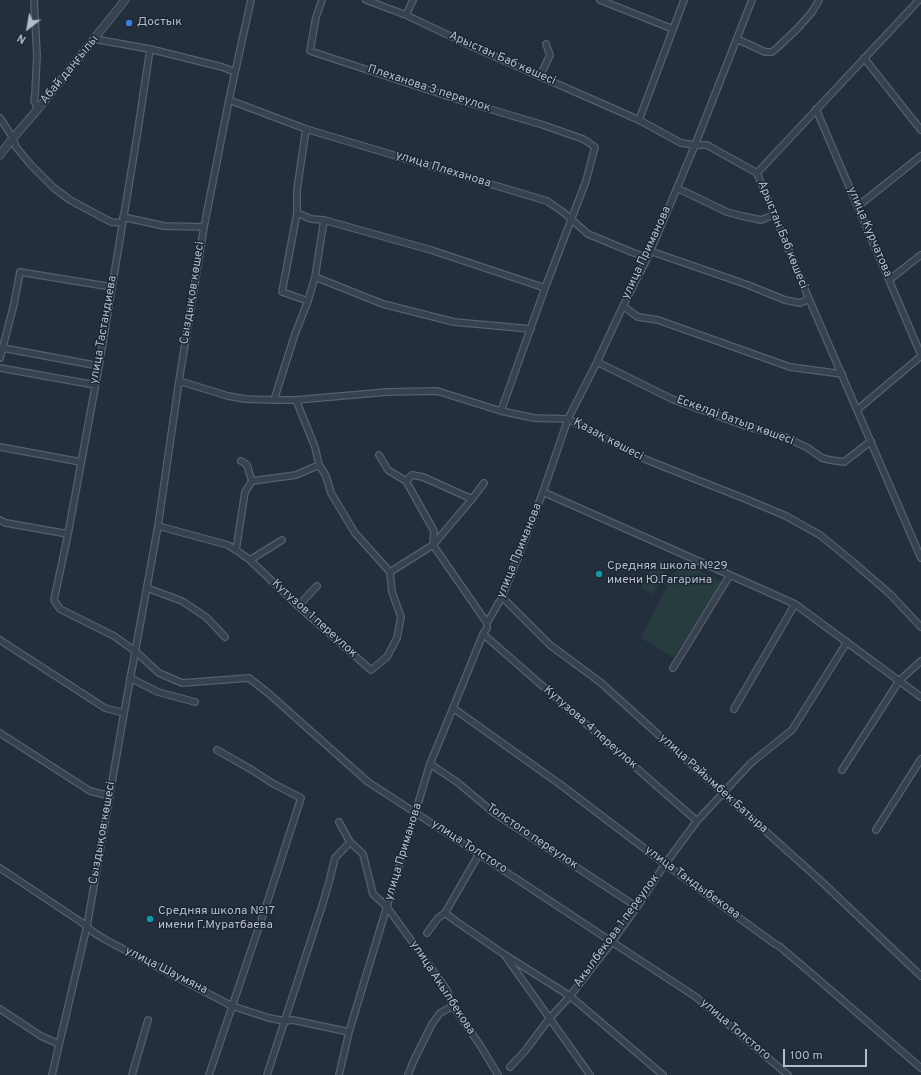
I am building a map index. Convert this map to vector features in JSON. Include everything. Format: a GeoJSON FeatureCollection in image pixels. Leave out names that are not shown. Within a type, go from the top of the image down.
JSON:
{"type":"FeatureCollection","features":[{"type":"Feature","properties":{"kind":"street"},"geometry":{"type":"LineString","coordinates":[[34,0],[37,55],[34,101],[38,109]]}},
{"type":"Feature","properties":{"kind":"street","name":"Абай даңғылы"},"geometry":{"type":"LineString","coordinates":[[0,155],[126,0]]}},
{"type":"Feature","properties":{"kind":"street","name":"Сыздықов көшесі"},"geometry":{"type":"LineString","coordinates":[[52,1075],[87,926],[158,526],[204,227],[229,100],[252,0]]}},
{"type":"Feature","properties":{"kind":"street","name":"Плеханова 3 переулок"},"geometry":{"type":"LineString","coordinates":[[322,0],[316,17],[310,51],[453,98],[543,125],[583,139],[595,147],[586,181],[571,220]]}},
{"type":"Feature","properties":{"kind":"street","name":"Арыстан Баб көшесі"},"geometry":{"type":"LineString","coordinates":[[366,0],[406,15],[471,46],[639,120],[682,143],[707,145],[757,173],[809,300],[921,558]]}},
{"type":"Feature","properties":{"kind":"street"},"geometry":{"type":"LineString","coordinates":[[406,15],[413,0]]}},
{"type":"Feature","properties":{"kind":"street"},"geometry":{"type":"LineString","coordinates":[[600,0],[673,29]]}},
{"type":"Feature","properties":{"kind":"street"},"geometry":{"type":"LineString","coordinates":[[639,120],[684,0]]}},
{"type":"Feature","properties":{"kind":"street","name":"улица Приманова"},"geometry":{"type":"LineString","coordinates":[[338,1075],[349,1032],[430,764],[483,634],[487,628],[487,623],[502,597],[543,492],[568,419],[648,258],[650,250],[695,145],[752,0]]}},
{"type":"Feature","properties":{"kind":"street"},"geometry":{"type":"LineString","coordinates":[[737,39],[765,52],[772,52],[798,28],[812,12],[819,0]]}},
{"type":"Feature","properties":{"kind":"street"},"geometry":{"type":"LineString","coordinates":[[757,173],[919,0]]}},
{"type":"Feature","properties":{"kind":"street"},"geometry":{"type":"LineString","coordinates":[[94,39],[150,49],[222,67],[235,72]]}},
{"type":"Feature","properties":{"kind":"street"},"geometry":{"type":"LineString","coordinates":[[540,76],[550,55],[546,44]]}},
{"type":"Feature","properties":{"kind":"street","name":"улица Тастандиева"},"geometry":{"type":"LineString","coordinates":[[60,609],[54,600],[68,534],[99,366],[150,49]]}},
{"type":"Feature","properties":{"kind":"street"},"geometry":{"type":"LineString","coordinates":[[864,58],[921,130]]}},
{"type":"Feature","properties":{"kind":"street","name":"улица Плеханова"},"geometry":{"type":"LineString","coordinates":[[229,100],[306,129],[547,201],[563,212],[588,234],[648,258]]}},
{"type":"Feature","properties":{"kind":"street","name":"улица Курчатова"},"geometry":{"type":"LineString","coordinates":[[816,110],[921,355]]}},
{"type":"Feature","properties":{"kind":"street"},"geometry":{"type":"LineString","coordinates":[[0,118],[13,138],[16,147],[31,165],[54,188],[70,200],[96,214],[111,222],[123,220],[164,226],[204,227]]}},
{"type":"Feature","properties":{"kind":"street"},"geometry":{"type":"LineString","coordinates":[[306,129],[297,190],[297,213],[282,292],[308,301]]}},
{"type":"Feature","properties":{"kind":"street"},"geometry":{"type":"LineString","coordinates":[[858,206],[921,156]]}},
{"type":"Feature","properties":{"kind":"street"},"geometry":{"type":"LineString","coordinates":[[677,188],[728,212],[742,216],[761,220],[774,215]]}},
{"type":"Feature","properties":{"kind":"street"},"geometry":{"type":"LineString","coordinates":[[297,213],[311,220],[324,220],[431,250],[545,288]]}},
{"type":"Feature","properties":{"kind":"street"},"geometry":{"type":"LineString","coordinates":[[274,400],[315,277],[324,220]]}},
{"type":"Feature","properties":{"kind":"street"},"geometry":{"type":"LineString","coordinates":[[501,411],[571,220]]}},
{"type":"Feature","properties":{"kind":"street"},"geometry":{"type":"LineString","coordinates":[[650,250],[748,285],[785,300],[800,303],[809,300]]}},
{"type":"Feature","properties":{"kind":"street"},"geometry":{"type":"LineString","coordinates":[[889,280],[921,255]]}},
{"type":"Feature","properties":{"kind":"street"},"geometry":{"type":"LineString","coordinates":[[0,358],[20,272],[112,287]]}},
{"type":"Feature","properties":{"kind":"street"},"geometry":{"type":"LineString","coordinates":[[315,277],[383,304],[454,322],[531,329]]}},
{"type":"Feature","properties":{"kind":"street"},"geometry":{"type":"LineString","coordinates":[[623,306],[638,317],[658,320],[790,367],[842,374]]}},
{"type":"Feature","properties":{"kind":"street"},"geometry":{"type":"LineString","coordinates":[[3,348],[99,366]]}},
{"type":"Feature","properties":{"kind":"street"},"geometry":{"type":"LineString","coordinates":[[857,410],[921,355]]}},
{"type":"Feature","properties":{"kind":"street","name":"Ескелді батыр көшесі"},"geometry":{"type":"LineString","coordinates":[[597,362],[672,399],[748,427],[786,437],[808,448],[822,458],[844,462],[870,441]]}},
{"type":"Feature","properties":{"kind":"street"},"geometry":{"type":"LineString","coordinates":[[0,368],[95,385]]}},
{"type":"Feature","properties":{"kind":"street","name":"Қазақ көшесі"},"geometry":{"type":"LineString","coordinates":[[179,382],[228,396],[245,399],[296,400],[387,392],[437,391],[501,411],[534,418],[568,419],[647,460],[786,516],[820,535],[854,562],[890,594],[921,627]]}},
{"type":"Feature","properties":{"kind":"street"},"geometry":{"type":"LineString","coordinates":[[296,400],[315,447],[319,464],[326,476],[331,493],[355,533],[390,572],[433,545],[484,483]]}},
{"type":"Feature","properties":{"kind":"street"},"geometry":{"type":"LineString","coordinates":[[0,447],[81,462]]}},
{"type":"Feature","properties":{"kind":"street"},"geometry":{"type":"LineString","coordinates":[[379,455],[388,470],[406,481],[434,531],[433,545],[487,623]]}},
{"type":"Feature","properties":{"kind":"street"},"geometry":{"type":"LineString","coordinates":[[241,461],[247,465],[252,481]]}},
{"type":"Feature","properties":{"kind":"street"},"geometry":{"type":"LineString","coordinates":[[236,550],[245,492],[252,481],[296,475],[319,464]]}},
{"type":"Feature","properties":{"kind":"street"},"geometry":{"type":"LineString","coordinates":[[406,481],[412,475],[423,477],[472,499]]}},
{"type":"Feature","properties":{"kind":"street"},"geometry":{"type":"LineString","coordinates":[[543,492],[795,604],[921,697]]}},
{"type":"Feature","properties":{"kind":"street"},"geometry":{"type":"LineString","coordinates":[[0,520],[6,523],[68,534]]}},
{"type":"Feature","properties":{"kind":"street","name":"Кутузов 1 переулок"},"geometry":{"type":"LineString","coordinates":[[158,526],[228,545],[236,550],[250,560],[298,606],[371,670],[387,657],[397,638],[401,617],[392,592],[390,572]]}},
{"type":"Feature","properties":{"kind":"street"},"geometry":{"type":"LineString","coordinates":[[250,560],[282,540]]}},
{"type":"Feature","properties":{"kind":"street"},"geometry":{"type":"LineString","coordinates":[[673,668],[730,574]]}},
{"type":"Feature","properties":{"kind":"street"},"geometry":{"type":"LineString","coordinates":[[298,606],[317,586]]}},
{"type":"Feature","properties":{"kind":"street"},"geometry":{"type":"LineString","coordinates":[[147,588],[182,601],[206,617],[225,637]]}},
{"type":"Feature","properties":{"kind":"street","name":"улица Райымбек Батыра"},"geometry":{"type":"LineString","coordinates":[[502,597],[550,646],[600,682],[843,901],[921,976]]}},
{"type":"Feature","properties":{"kind":"street"},"geometry":{"type":"LineString","coordinates":[[734,709],[795,604]]}},
{"type":"Feature","properties":{"kind":"street","name":"улица Толстого"},"geometry":{"type":"LineString","coordinates":[[60,609],[114,636],[135,651],[159,673],[182,683],[249,678],[268,693],[368,782],[696,997],[788,1075]]}},
{"type":"Feature","properties":{"kind":"street","name":"Кутузова 4 переулок"},"geometry":{"type":"LineString","coordinates":[[483,634],[697,821]]}},
{"type":"Feature","properties":{"kind":"street"},"geometry":{"type":"LineString","coordinates":[[0,640],[105,708],[124,713]]}},
{"type":"Feature","properties":{"kind":"street","name":"Акылбекова 1 переулок"},"geometry":{"type":"LineString","coordinates":[[510,1066],[525,1051],[549,1019],[570,996],[612,942],[697,821],[751,763],[792,730],[847,642]]}},
{"type":"Feature","properties":{"kind":"street"},"geometry":{"type":"LineString","coordinates":[[842,770],[899,681],[921,660]]}},
{"type":"Feature","properties":{"kind":"street"},"geometry":{"type":"LineString","coordinates":[[130,678],[158,692],[195,702]]}},
{"type":"Feature","properties":{"kind":"street","name":"улица Тандыбекова"},"geometry":{"type":"LineString","coordinates":[[453,708],[561,785],[779,946],[921,1068]]}},
{"type":"Feature","properties":{"kind":"street"},"geometry":{"type":"LineString","coordinates":[[0,733],[90,791],[110,796]]}},
{"type":"Feature","properties":{"kind":"street"},"geometry":{"type":"LineString","coordinates":[[209,1075],[301,798],[272,783],[217,750]]}},
{"type":"Feature","properties":{"kind":"street"},"geometry":{"type":"LineString","coordinates":[[876,830],[921,759]]}},
{"type":"Feature","properties":{"kind":"street","name":"Толстого переулок"},"geometry":{"type":"LineString","coordinates":[[430,764],[457,782],[494,813],[637,907]]}},
{"type":"Feature","properties":{"kind":"street","name":"улица Акылбекова"},"geometry":{"type":"LineString","coordinates":[[339,822],[350,842],[363,854],[373,894],[387,907],[447,990],[453,1006],[480,1045],[498,1075]]}},
{"type":"Feature","properties":{"kind":"street"},"geometry":{"type":"LineString","coordinates":[[267,1075],[324,900],[335,858],[350,842]]}},
{"type":"Feature","properties":{"kind":"street"},"geometry":{"type":"LineString","coordinates":[[427,933],[438,918],[445,913],[480,854]]}},
{"type":"Feature","properties":{"kind":"street","name":"улица Шаумяна"},"geometry":{"type":"LineString","coordinates":[[0,868],[106,940],[232,1006],[269,1018],[284,1021],[293,1020],[349,1032]]}},
{"type":"Feature","properties":{"kind":"street"},"geometry":{"type":"LineString","coordinates":[[445,913],[505,955],[570,996],[663,1075]]}},
{"type":"Feature","properties":{"kind":"street"},"geometry":{"type":"LineString","coordinates":[[505,955],[590,1075]]}},
{"type":"Feature","properties":{"kind":"street"},"geometry":{"type":"LineString","coordinates":[[522,979],[527,969]]}},
{"type":"Feature","properties":{"kind":"street"},"geometry":{"type":"LineString","coordinates":[[408,1075],[432,1024],[440,1013],[453,1006]]}},
{"type":"Feature","properties":{"kind":"street"},"geometry":{"type":"LineString","coordinates":[[0,1009],[41,1036],[59,1044]]}},
{"type":"Feature","properties":{"kind":"street"},"geometry":{"type":"LineString","coordinates":[[132,1075],[148,1020]]}},
{"type":"Feature","properties":{"kind":"green space"},"geometry":{"type":"Polygon","coordinates":[[[680,561],[721,582],[674,657],[641,638],[680,561]]]}},
{"type":"Feature","properties":{"kind":"green space"},"geometry":{"type":"Polygon","coordinates":[[[652,567],[665,572],[653,594],[641,588],[652,567]]]}},
{"type":"Feature","properties":{"kind":"place","name":"Достык"},"geometry":{"type":"Point","coordinates":[129,23]}},
{"type":"Feature","properties":{"kind":"place","name":"Средняя школа №29 имени Ю.Гагарина"},"geometry":{"type":"Point","coordinates":[599,574]}},
{"type":"Feature","properties":{"kind":"place","name":"Средняя школа №17 имени Г.Муратбаева"},"geometry":{"type":"Point","coordinates":[150,919]}}]}
